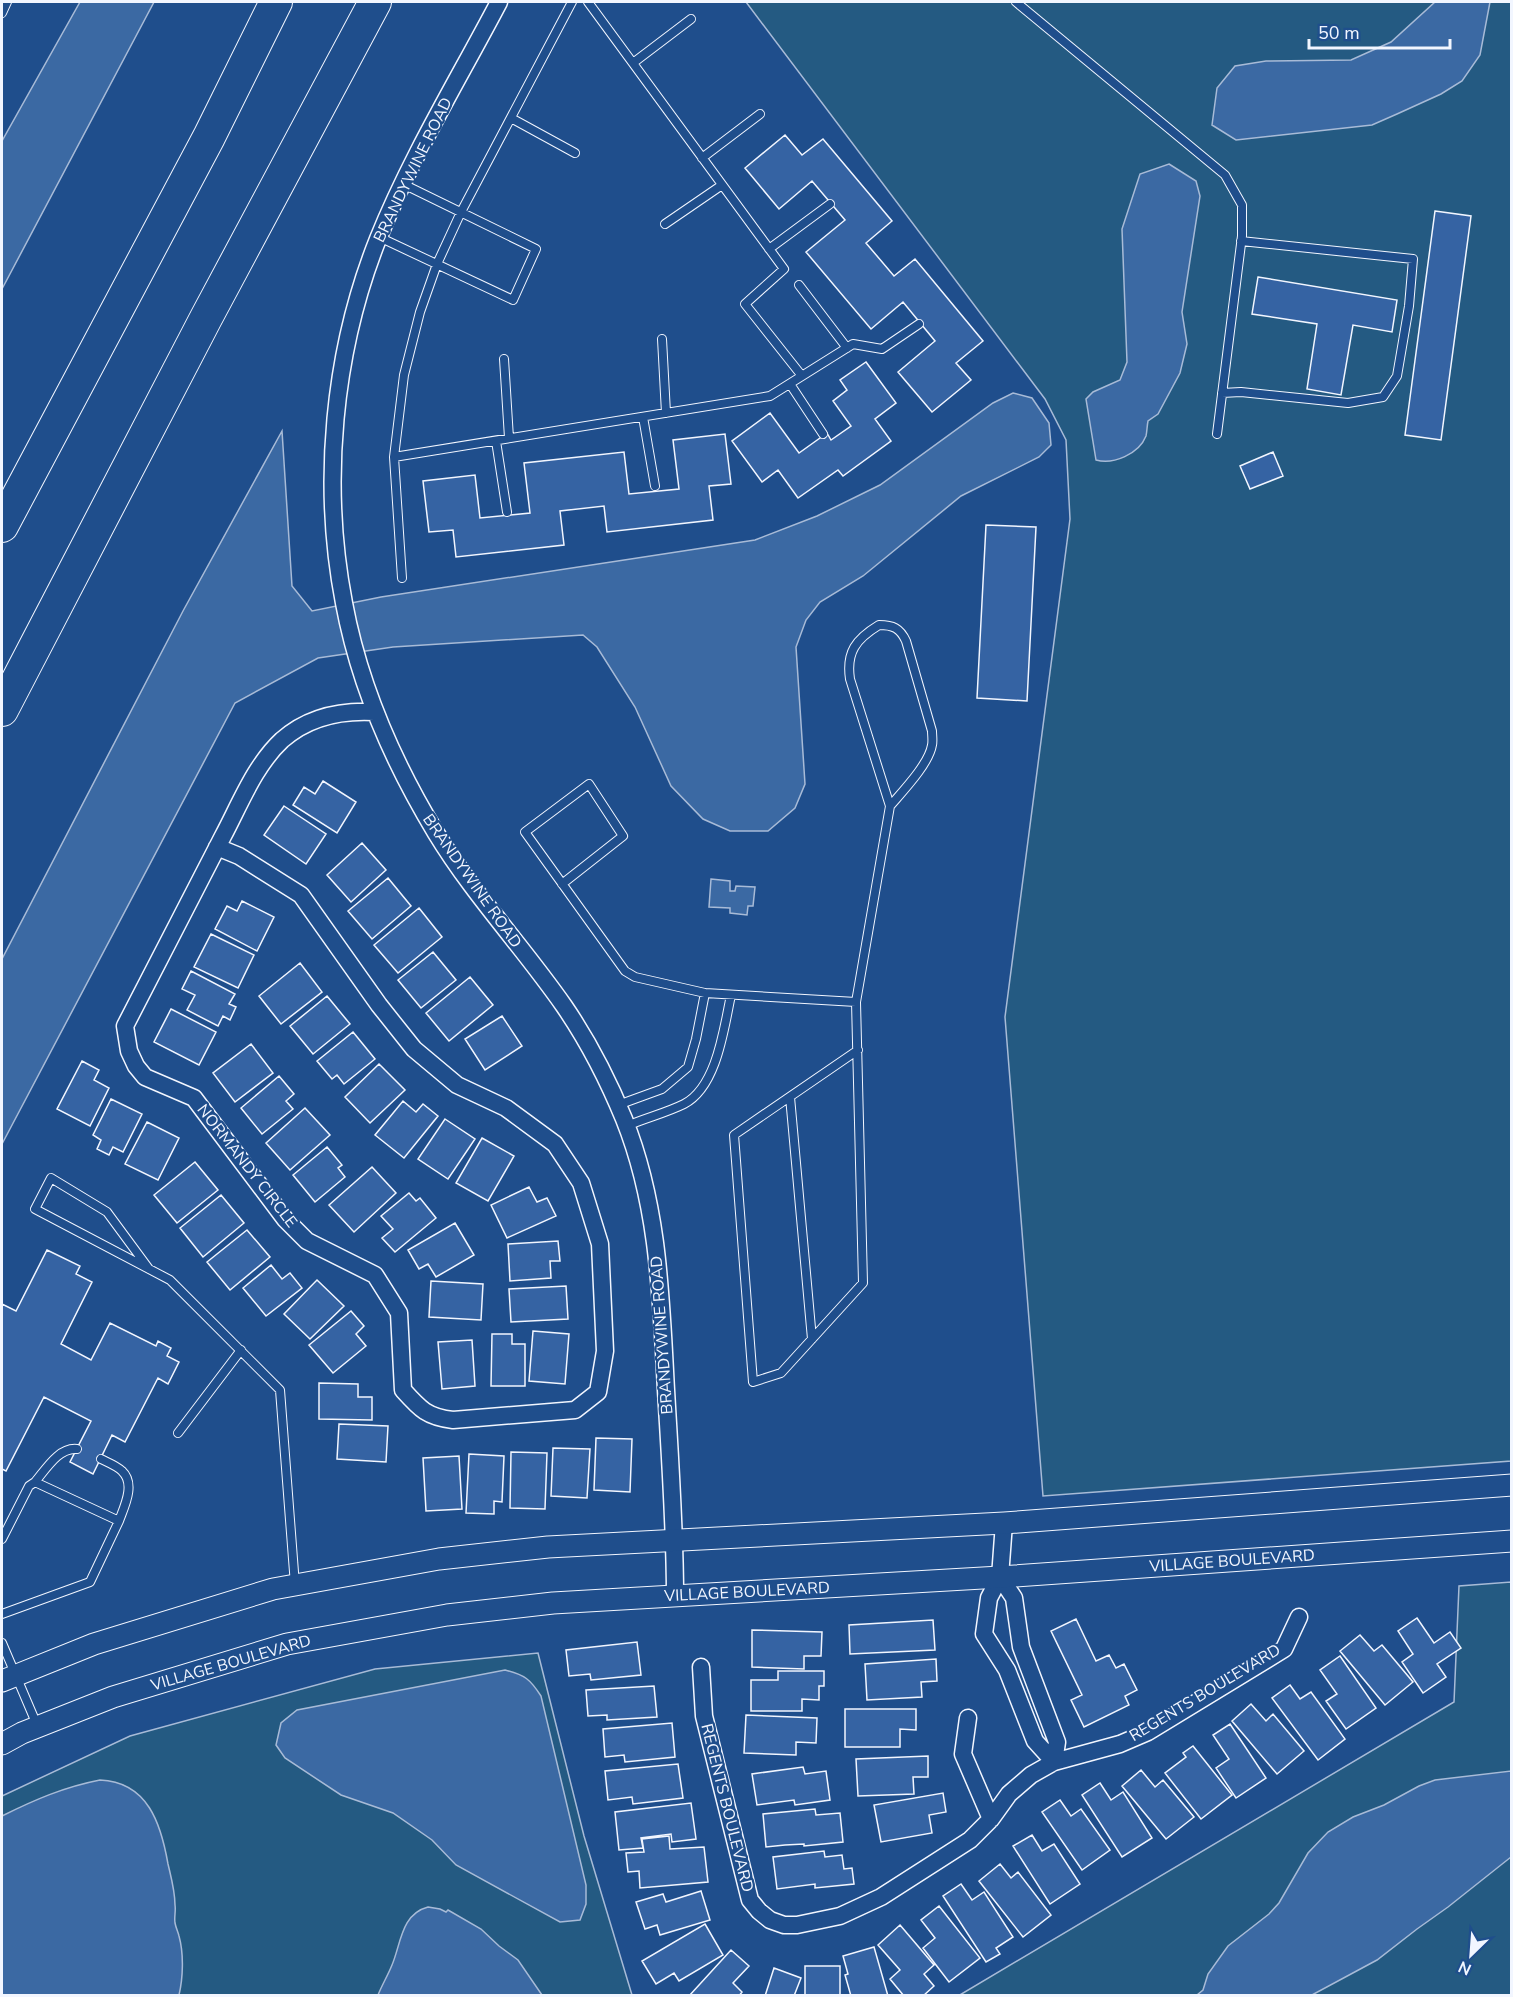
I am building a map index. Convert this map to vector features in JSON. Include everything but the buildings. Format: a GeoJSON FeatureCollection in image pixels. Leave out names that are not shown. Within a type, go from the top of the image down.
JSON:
{"type":"FeatureCollection","features":[{"type":"Feature","properties":{"kind":"highway"},"geometry":{"type":"LineString","coordinates":[[2,526],[209,137],[276,2]]}},
{"type":"Feature","properties":{"kind":"highway"},"geometry":{"type":"LineString","coordinates":[[2,710],[200,328],[375,2]]}},
{"type":"Feature","properties":{"kind":"street","name":"BRANDYWINE ROAD"},"geometry":{"type":"LineString","coordinates":[[499,2],[403,184],[379,237],[359,295],[346,347],[338,400],[334,454],[334,508],[344,603],[357,658],[375,712],[411,791],[438,837],[563,1005],[583,1036],[627,1126],[648,1198],[660,1281],[675,1540],[675,1596]]}},
{"type":"Feature","properties":{"kind":"street","name":"NORMANDY CIRCLE"},"geometry":{"type":"LineString","coordinates":[[217,847],[239,856],[301,895],[378,1005],[414,1049],[457,1085],[506,1108],[555,1144],[581,1183],[600,1244],[605,1351],[598,1392],[575,1410],[453,1420],[436,1418],[422,1411],[403,1390],[399,1313],[375,1275],[307,1240],[285,1219],[194,1098],[145,1077],[136,1066],[129,1051],[125,1026],[217,847],[260,767],[283,739],[306,723],[347,711],[375,712]]}},
{"type":"Feature","properties":{"kind":"street"},"geometry":{"type":"LineString","coordinates":[[8,1678],[94,1644],[273,1589],[439,1559],[548,1548],[1004,1523],[1512,1485]]}},
{"type":"Feature","properties":{"kind":"street"},"geometry":{"type":"LineString","coordinates":[[1004,1523],[1000,1577],[989,1598],[984,1634],[1006,1670],[1035,1741],[1054,1762]]}},
{"type":"Feature","properties":{"kind":"street","name":"VILLAGE BOULEVARD"},"geometry":{"type":"LineString","coordinates":[[2,1744],[113,1697],[287,1644],[447,1615],[553,1603],[1000,1577],[1512,1540]]}},
{"type":"Feature","properties":{"kind":"street"},"geometry":{"type":"LineString","coordinates":[[1000,1577],[1014,1598],[1021,1647],[1057,1742],[1054,1762]]}},
{"type":"Feature","properties":{"kind":"street","name":"REGENTS BOULEVARD"},"geometry":{"type":"LineString","coordinates":[[701,1667],[704,1716],[750,1900],[770,1920],[797,1925],[821,1921],[854,1910],[880,1897],[958,1849],[991,1819],[1019,1784],[1031,1775],[1054,1762],[1120,1744],[1148,1732],[1284,1649],[1299,1617]]}},
{"type":"Feature","properties":{"kind":"street"},"geometry":{"type":"LineString","coordinates":[[968,1718],[963,1754],[991,1819]]}},
{"type":"Feature","properties":{"kind":"lane"},"geometry":{"type":"LineString","coordinates":[[2,13],[7,2]]}},
{"type":"Feature","properties":{"kind":"lane"},"geometry":{"type":"LineString","coordinates":[[402,578],[394,457],[404,375],[420,312],[437,264],[461,212],[572,2]]}},
{"type":"Feature","properties":{"kind":"lane"},"geometry":{"type":"LineString","coordinates":[[588,2],[784,269],[745,304],[802,376]]}},
{"type":"Feature","properties":{"kind":"lane"},"geometry":{"type":"LineString","coordinates":[[1016,2],[1225,175],[1242,205],[1241,241],[1217,434]]}},
{"type":"Feature","properties":{"kind":"lane"},"geometry":{"type":"LineString","coordinates":[[633,63],[691,19]]}},
{"type":"Feature","properties":{"kind":"lane"},"geometry":{"type":"LineString","coordinates":[[702,158],[760,114]]}},
{"type":"Feature","properties":{"kind":"lane"},"geometry":{"type":"LineString","coordinates":[[511,118],[575,153]]}},
{"type":"Feature","properties":{"kind":"lane"},"geometry":{"type":"LineString","coordinates":[[379,237],[513,300],[536,249],[403,184]]}},
{"type":"Feature","properties":{"kind":"lane"},"geometry":{"type":"LineString","coordinates":[[665,225],[722,185]]}},
{"type":"Feature","properties":{"kind":"lane"},"geometry":{"type":"LineString","coordinates":[[769,249],[830,204]]}},
{"type":"Feature","properties":{"kind":"lane"},"geometry":{"type":"LineString","coordinates":[[1222,393],[1241,392],[1348,403],[1383,397],[1397,376],[1409,306],[1413,259],[1241,241]]}},
{"type":"Feature","properties":{"kind":"lane"},"geometry":{"type":"LineString","coordinates":[[799,285],[847,348]]}},
{"type":"Feature","properties":{"kind":"lane"},"geometry":{"type":"LineString","coordinates":[[394,457],[771,396],[853,344],[882,349],[919,324]]}},
{"type":"Feature","properties":{"kind":"lane"},"geometry":{"type":"LineString","coordinates":[[662,339],[666,413]]}},
{"type":"Feature","properties":{"kind":"lane"},"geometry":{"type":"LineString","coordinates":[[504,359],[509,438]]}},
{"type":"Feature","properties":{"kind":"lane"},"geometry":{"type":"LineString","coordinates":[[790,384],[823,434]]}},
{"type":"Feature","properties":{"kind":"lane"},"geometry":{"type":"LineString","coordinates":[[643,417],[656,486]]}},
{"type":"Feature","properties":{"kind":"lane"},"geometry":{"type":"LineString","coordinates":[[496,441],[507,512]]}},
{"type":"Feature","properties":{"kind":"lane"},"geometry":{"type":"LineString","coordinates":[[858,1050],[734,1135],[753,1382],[781,1373],[863,1283],[858,1050],[856,1002],[890,806],[850,679],[848,663],[855,647],[879,625],[896,627],[901,631],[932,730],[932,745],[929,752],[906,787],[890,806]]}},
{"type":"Feature","properties":{"kind":"lane"},"geometry":{"type":"LineString","coordinates":[[562,884],[623,836],[589,784],[525,832],[562,884],[625,971],[635,977],[705,993],[856,1002]]}},
{"type":"Feature","properties":{"kind":"lane"},"geometry":{"type":"LineString","coordinates":[[618,1105],[662,1089],[687,1067],[696,1039],[705,993]]}},
{"type":"Feature","properties":{"kind":"lane"},"geometry":{"type":"LineString","coordinates":[[627,1126],[686,1103],[700,1089],[711,1072],[731,995]]}},
{"type":"Feature","properties":{"kind":"lane"},"geometry":{"type":"LineString","coordinates":[[790,1096],[812,1339]]}},
{"type":"Feature","properties":{"kind":"lane"},"geometry":{"type":"LineString","coordinates":[[149,1269],[106,1212],[51,1178],[35,1209],[149,1269],[170,1280],[280,1390],[295,1585]]}},
{"type":"Feature","properties":{"kind":"lane"},"geometry":{"type":"LineString","coordinates":[[178,1433],[241,1350]]}},
{"type":"Feature","properties":{"kind":"lane"},"geometry":{"type":"LineString","coordinates":[[2,1539],[29,1486],[35,1482],[54,1458],[71,1448],[77,1449]]}},
{"type":"Feature","properties":{"kind":"lane"},"geometry":{"type":"LineString","coordinates":[[2,1614],[90,1582],[127,1499],[128,1482],[122,1471],[101,1459]]}},
{"type":"Feature","properties":{"kind":"lane"},"geometry":{"type":"LineString","coordinates":[[35,1482],[119,1521]]}},
{"type":"Feature","properties":{"kind":"lane"},"geometry":{"type":"LineString","coordinates":[[2,1643],[8,1678],[38,1727]]}},
{"type":"Feature","properties":{"kind":"shaded area"},"geometry":{"type":"Polygon","coordinates":[[[80,2],[154,2],[2,289],[2,141],[80,2]]]}},
{"type":"Feature","properties":{"kind":"shaded area"},"geometry":{"type":"Polygon","coordinates":[[[746,2],[1511,2],[1511,1461],[1043,1496],[1005,1017],[1070,519],[1066,440],[1045,399],[746,2]]]}},
{"type":"Feature","properties":{"kind":"shaded area"},"geometry":{"type":"Polygon","coordinates":[[[1435,2],[1490,2],[1480,55],[1462,81],[1441,94],[1372,125],[1236,140],[1212,125],[1217,88],[1235,66],[1266,61],[1351,60],[1391,42],[1435,2]]]}},
{"type":"Feature","properties":{"kind":"shaded area"},"geometry":{"type":"Polygon","coordinates":[[[1169,164],[1196,181],[1200,196],[1182,312],[1187,344],[1180,373],[1158,414],[1148,421],[1146,436],[1138,448],[1125,457],[1110,461],[1096,460],[1086,399],[1093,392],[1120,380],[1127,362],[1122,229],[1140,174],[1169,164]]]}},
{"type":"Feature","properties":{"kind":"shaded area"},"geometry":{"type":"Polygon","coordinates":[[[1013,393],[1032,398],[1049,423],[1051,445],[1039,457],[961,496],[863,576],[820,602],[806,620],[796,647],[805,784],[795,808],[768,831],[730,831],[703,819],[671,786],[635,707],[597,647],[583,635],[393,647],[318,658],[235,703],[2,1144],[2,959],[183,611],[282,431],[292,586],[312,611],[381,597],[755,540],[817,516],[880,485],[993,403],[1013,393]]]}},
{"type":"Feature","properties":{"kind":"shaded area"},"geometry":{"type":"Polygon","coordinates":[[[711,879],[730,881],[730,891],[735,891],[736,886],[755,887],[753,906],[748,906],[747,915],[730,913],[730,908],[709,907],[711,879]]]}},
{"type":"Feature","properties":{"kind":"shaded area"},"geometry":{"type":"Polygon","coordinates":[[[1511,1582],[1511,1995],[958,1996],[1454,1702],[1459,1586],[1511,1582]]]}},
{"type":"Feature","properties":{"kind":"shaded area"},"geometry":{"type":"Polygon","coordinates":[[[538,1653],[584,1836],[632,1995],[2,1995],[2,1796],[130,1736],[375,1669],[538,1653]]]}},
{"type":"Feature","properties":{"kind":"shaded area"},"geometry":{"type":"Polygon","coordinates":[[[505,1670],[526,1678],[541,1696],[586,1885],[586,1904],[580,1920],[560,1922],[456,1865],[432,1840],[393,1813],[341,1795],[285,1758],[276,1745],[281,1723],[297,1710],[505,1670]]]}},
{"type":"Feature","properties":{"kind":"shaded area"},"geometry":{"type":"Polygon","coordinates":[[[1511,1771],[1511,1857],[1377,1960],[1312,1995],[1197,1995],[1203,1990],[1208,1974],[1228,1946],[1269,1914],[1279,1903],[1308,1853],[1328,1832],[1353,1817],[1384,1805],[1435,1780],[1511,1771]]]}},
{"type":"Feature","properties":{"kind":"shaded area"},"geometry":{"type":"Polygon","coordinates":[[[100,1780],[130,1788],[141,1797],[156,1820],[173,1884],[175,1923],[182,1950],[179,1995],[2,1995],[2,1816],[74,1786],[100,1780]]]}},
{"type":"Feature","properties":{"kind":"shaded area"},"geometry":{"type":"Polygon","coordinates":[[[428,1907],[446,1912],[448,1910],[481,1929],[518,1960],[542,1995],[378,1995],[407,1923],[412,1916],[428,1907]]]}}]}
